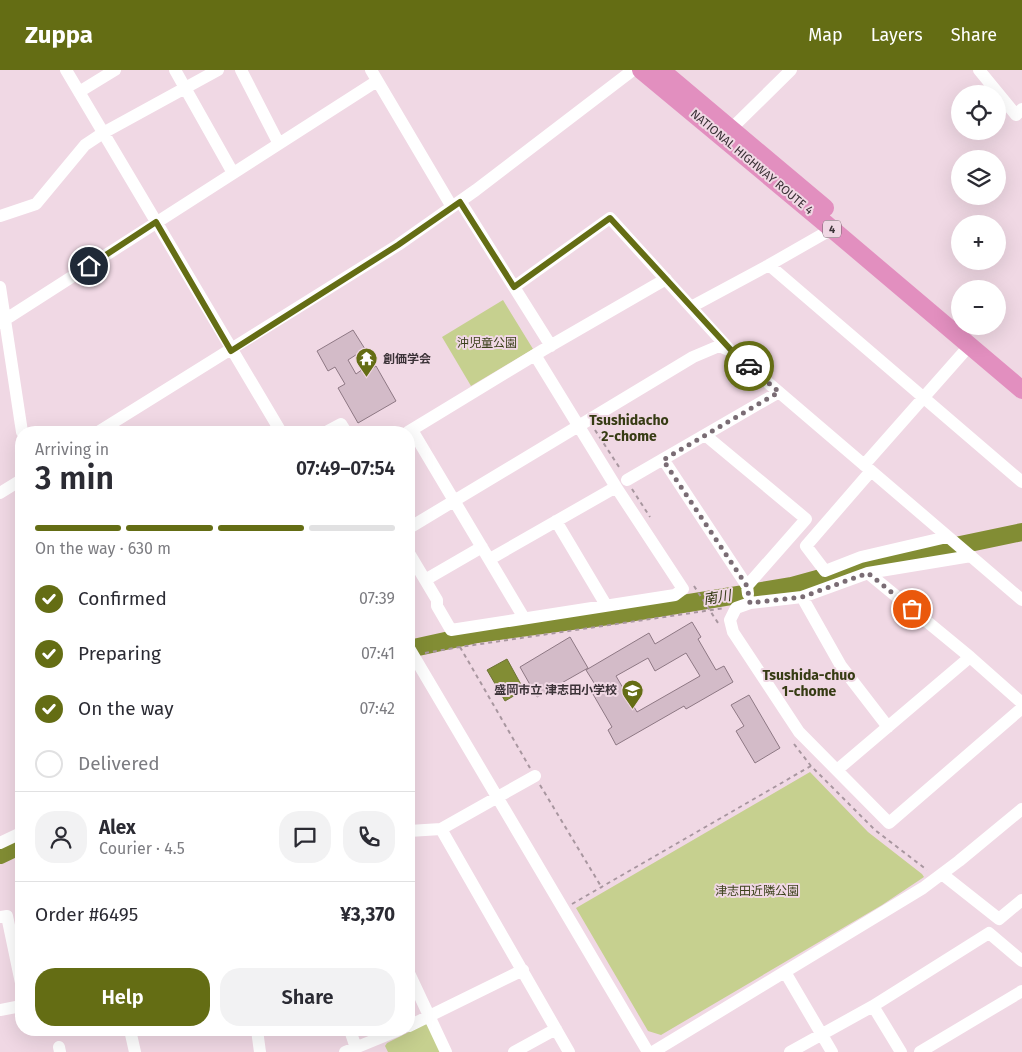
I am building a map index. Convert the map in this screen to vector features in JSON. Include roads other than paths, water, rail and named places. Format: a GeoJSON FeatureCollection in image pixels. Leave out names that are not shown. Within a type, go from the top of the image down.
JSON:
{"type":"FeatureCollection","features":[{"type":"Feature","properties":{"kind":"highway","name":"NATIONAL HIGHWAY ROUTE 4"},"geometry":{"type":"LineString","coordinates":[[641,70],[832,228],[1022,390]]}},
{"type":"Feature","properties":{"kind":"highway","name":"NATIONAL HIGHWAY ROUTE 4"},"geometry":{"type":"LineString","coordinates":[[661,70],[951,314]]}},
{"type":"Feature","properties":{"kind":"highway"},"geometry":{"type":"LineString","coordinates":[[976,335],[1022,374]]}},
{"type":"Feature","properties":{"kind":"street"},"geometry":{"type":"LineString","coordinates":[[66,70],[231,351],[277,426]]}},
{"type":"Feature","properties":{"kind":"street"},"geometry":{"type":"LineString","coordinates":[[79,92],[115,70]]}},
{"type":"Feature","properties":{"kind":"street"},"geometry":{"type":"LineString","coordinates":[[175,70],[233,173]]}},
{"type":"Feature","properties":{"kind":"street"},"geometry":{"type":"LineString","coordinates":[[0,216],[36,204],[84,145],[218,70]]}},
{"type":"Feature","properties":{"kind":"street"},"geometry":{"type":"LineString","coordinates":[[241,70],[279,144]]}},
{"type":"Feature","properties":{"kind":"street"},"geometry":{"type":"LineString","coordinates":[[108,426],[231,351],[398,245],[456,204],[633,70]]}},
{"type":"Feature","properties":{"kind":"street"},"geometry":{"type":"LineString","coordinates":[[732,128],[792,70]]}},
{"type":"Feature","properties":{"kind":"street"},"geometry":{"type":"LineString","coordinates":[[979,70],[1016,116],[1022,109]]}},
{"type":"Feature","properties":{"kind":"street"},"geometry":{"type":"LineString","coordinates":[[3,321],[279,144],[374,75],[456,204],[514,287],[551,346]]}},
{"type":"Feature","properties":{"kind":"street"},"geometry":{"type":"LineString","coordinates":[[514,287],[610,218],[731,350],[1022,600]]}},
{"type":"Feature","properties":{"kind":"street"},"geometry":{"type":"LineString","coordinates":[[691,307],[832,228]]}},
{"type":"Feature","properties":{"kind":"street"},"geometry":{"type":"LineString","coordinates":[[769,265],[1022,482]]}},
{"type":"Feature","properties":{"kind":"street"},"geometry":{"type":"LineString","coordinates":[[415,428],[534,355],[666,279]]}},
{"type":"Feature","properties":{"kind":"street"},"geometry":{"type":"LineString","coordinates":[[0,287],[3,321],[21,426]]}},
{"type":"Feature","properties":{"kind":"street"},"geometry":{"type":"LineString","coordinates":[[806,546],[924,397],[970,345]]}},
{"type":"Feature","properties":{"kind":"street"},"geometry":{"type":"LineString","coordinates":[[415,524],[693,357],[718,346],[731,350]]}},
{"type":"Feature","properties":{"kind":"street"},"geometry":{"type":"LineString","coordinates":[[415,563],[451,630],[675,595],[683,589],[584,423],[534,355]]}},
{"type":"Feature","properties":{"kind":"street"},"geometry":{"type":"LineString","coordinates":[[490,559],[779,392]]}},
{"type":"Feature","properties":{"kind":"street"},"geometry":{"type":"LineString","coordinates":[[705,435],[806,519],[736,608],[730,620],[733,632],[800,732],[890,824],[1022,708]]}},
{"type":"Feature","properties":{"kind":"street"},"geometry":{"type":"LineString","coordinates":[[415,439],[490,559],[524,618]]}},
{"type":"Feature","properties":{"kind":"street"},"geometry":{"type":"LineString","coordinates":[[663,460],[748,595]]}},
{"type":"Feature","properties":{"kind":"street"},"geometry":{"type":"LineString","coordinates":[[0,492],[15,483]]}},
{"type":"Feature","properties":{"kind":"street"},"geometry":{"type":"LineString","coordinates":[[556,521],[606,605]]}},
{"type":"Feature","properties":{"kind":"street"},"geometry":{"type":"LineString","coordinates":[[796,530],[825,571],[862,557],[947,537]]}},
{"type":"Feature","properties":{"kind":"street"},"geometry":{"type":"LineString","coordinates":[[425,580],[482,547]]}},
{"type":"Feature","properties":{"kind":"street"},"geometry":{"type":"LineString","coordinates":[[748,595],[802,597],[868,573],[970,556]]}},
{"type":"Feature","properties":{"kind":"street"},"geometry":{"type":"LineString","coordinates":[[868,573],[970,657],[1022,703]]}},
{"type":"Feature","properties":{"kind":"street"},"geometry":{"type":"LineString","coordinates":[[802,597],[841,666],[888,727]]}},
{"type":"Feature","properties":{"kind":"street"},"geometry":{"type":"LineString","coordinates":[[837,770],[970,657]]}},
{"type":"Feature","properties":{"kind":"street"},"geometry":{"type":"LineString","coordinates":[[415,662],[648,1052]]}},
{"type":"Feature","properties":{"kind":"street"},"geometry":{"type":"LineString","coordinates":[[415,831],[441,829],[535,776]]}},
{"type":"Feature","properties":{"kind":"street"},"geometry":{"type":"LineString","coordinates":[[653,1052],[923,888],[1022,809]]}},
{"type":"Feature","properties":{"kind":"street"},"geometry":{"type":"LineString","coordinates":[[441,829],[570,1052]]}},
{"type":"Feature","properties":{"kind":"street"},"geometry":{"type":"LineString","coordinates":[[0,843],[15,836]]}},
{"type":"Feature","properties":{"kind":"street"},"geometry":{"type":"LineString","coordinates":[[939,876],[999,919],[1022,900]]}},
{"type":"Feature","properties":{"kind":"street"},"geometry":{"type":"LineString","coordinates":[[0,917],[7,916],[15,954]]}},
{"type":"Feature","properties":{"kind":"street"},"geometry":{"type":"LineString","coordinates":[[790,1052],[873,1006],[989,933],[1022,961]]}},
{"type":"Feature","properties":{"kind":"street"},"geometry":{"type":"LineString","coordinates":[[415,1023],[522,970]]}},
{"type":"Feature","properties":{"kind":"street"},"geometry":{"type":"LineString","coordinates":[[785,972],[832,1052]]}},
{"type":"Feature","properties":{"kind":"street"},"geometry":{"type":"LineString","coordinates":[[415,986],[446,1052]]}},
{"type":"Feature","properties":{"kind":"street"},"geometry":{"type":"LineString","coordinates":[[920,1052],[1022,991]]}},
{"type":"Feature","properties":{"kind":"street"},"geometry":{"type":"LineString","coordinates":[[873,1006],[901,1052]]}},
{"type":"Feature","properties":{"kind":"street"},"geometry":{"type":"LineString","coordinates":[[0,1010],[15,1007]]}},
{"type":"Feature","properties":{"kind":"street"},"geometry":{"type":"LineString","coordinates":[[514,1052],[556,1028]]}},
{"type":"Feature","properties":{"kind":"street"},"geometry":{"type":"LineString","coordinates":[[131,1036],[135,1052]]}},
{"type":"Feature","properties":{"kind":"street"},"geometry":{"type":"LineString","coordinates":[[259,1036],[260,1052]]}},
{"type":"Feature","properties":{"kind":"street"},"geometry":{"type":"LineString","coordinates":[[350,1036],[350,1050],[377,1047],[391,1036]]}},
{"type":"Feature","properties":{"kind":"waterway","name":"南川"},"geometry":{"type":"LineString","coordinates":[[415,648],[477,634],[616,615],[792,586],[879,562],[1022,532]]}},
{"type":"Feature","properties":{"kind":"waterway","name":"南川"},"geometry":{"type":"LineString","coordinates":[[0,855],[15,848]]}},
{"type":"Feature","properties":{"kind":"place","name":"創価学会"},"geometry":{"type":"Point","coordinates":[367,378]}},
{"type":"Feature","properties":{"kind":"place","name":"盛岡市立 津志田小学校"},"geometry":{"type":"Point","coordinates":[633,709]}},
{"type":"Feature","properties":{"kind":"district","name":"Tsushidacho 2-chome"},"geometry":{"type":"Point","coordinates":[629,428]}},
{"type":"Feature","properties":{"kind":"district","name":"Tsushida-chuo 1-chome"},"geometry":{"type":"Point","coordinates":[809,684]}},
{"type":"Feature","properties":{"kind":"park label","name":"沖児童公園"},"geometry":{"type":"Point","coordinates":[487,343]}},
{"type":"Feature","properties":{"kind":"park label","name":"津志田近隣公園"},"geometry":{"type":"Point","coordinates":[757,891]}}]}
